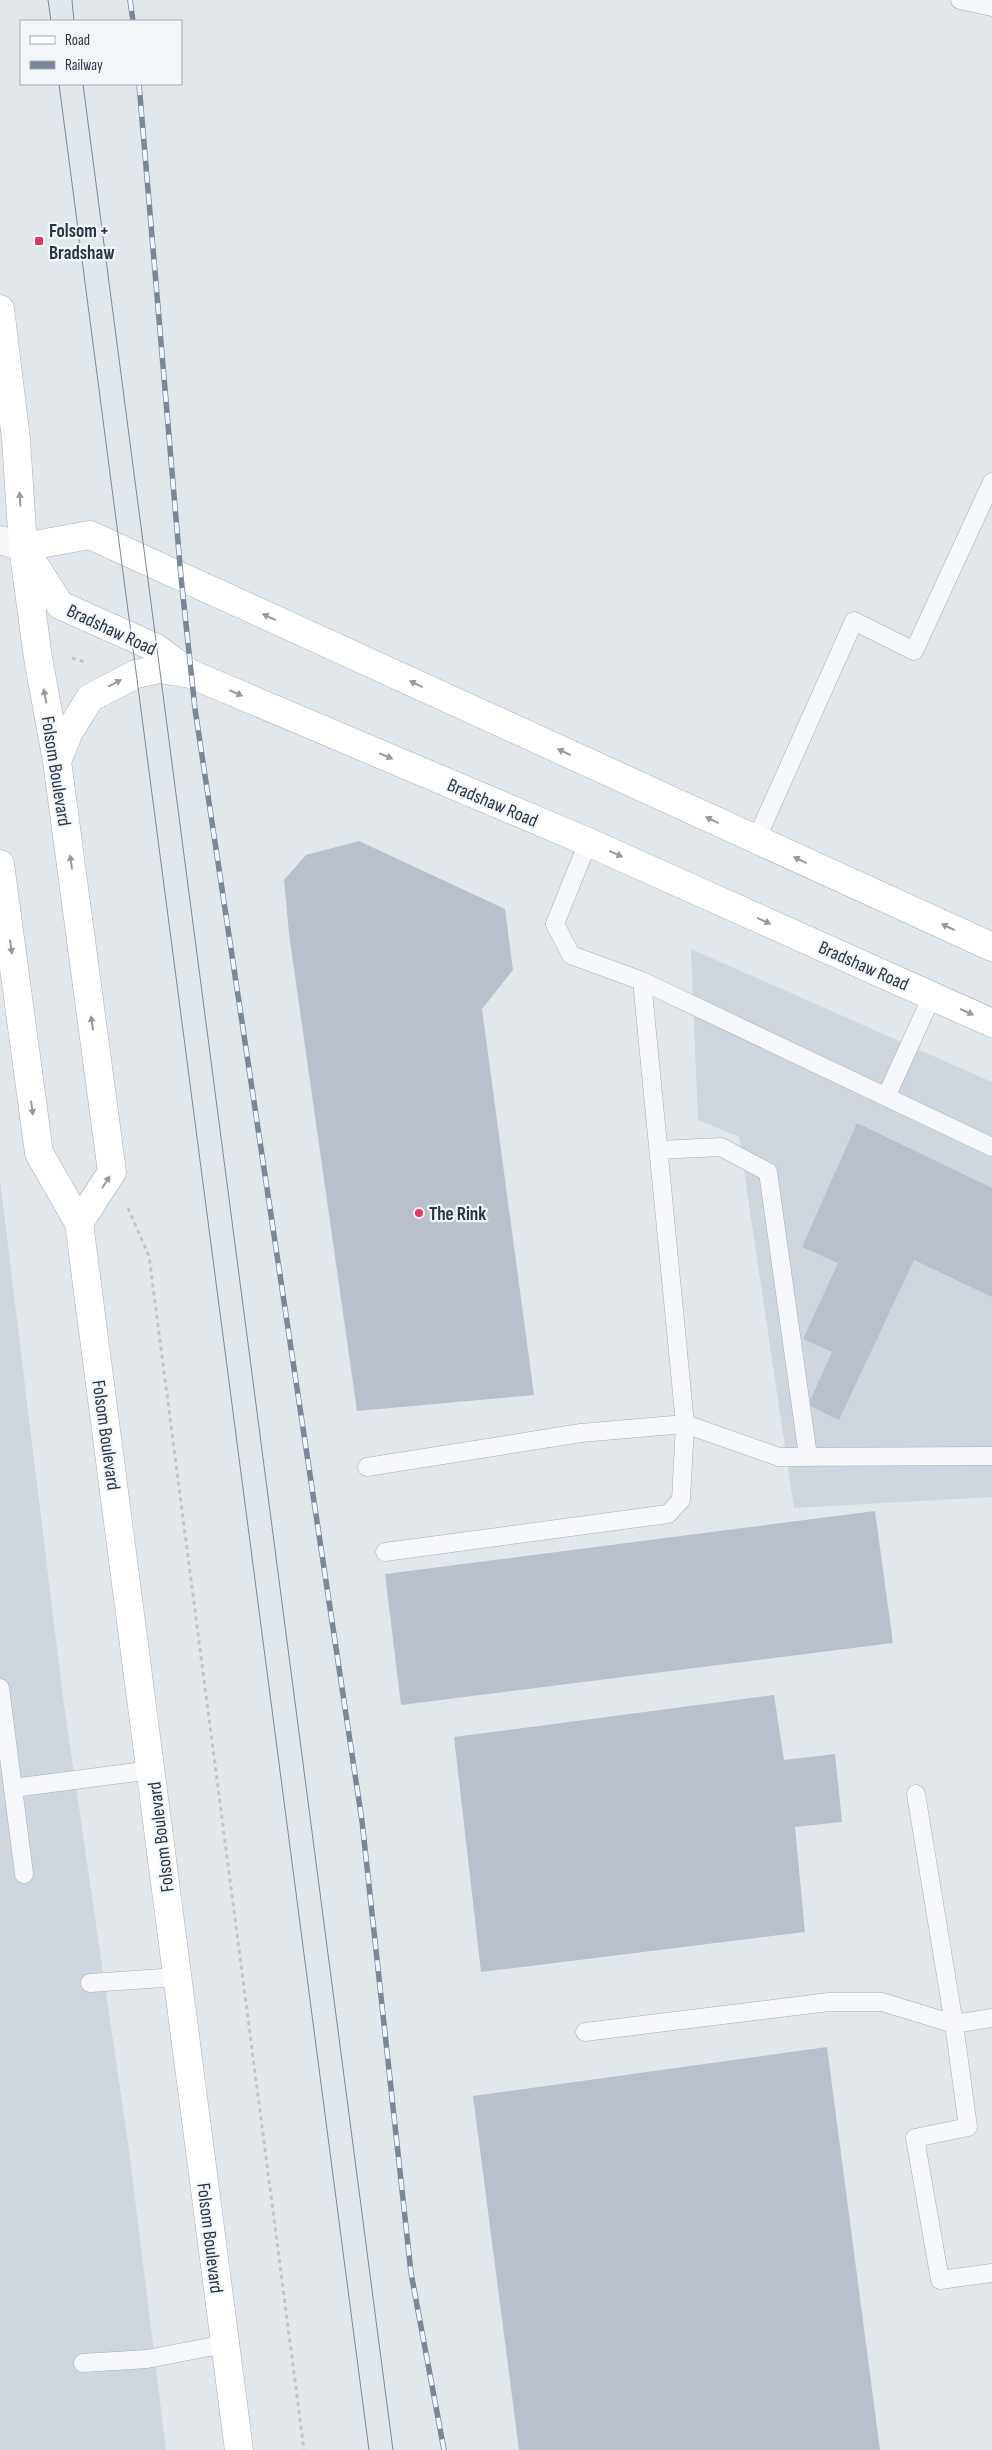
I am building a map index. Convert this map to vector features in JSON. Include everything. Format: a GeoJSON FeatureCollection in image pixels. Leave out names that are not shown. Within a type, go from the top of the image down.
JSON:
{"type":"FeatureCollection","features":[{"type":"Feature","properties":{"kind":"main road","name":"Folsom Boulevard"},"geometry":{"type":"LineString","coordinates":[[0,309],[16,439],[12,544],[38,658],[58,761],[112,1172]]}},
{"type":"Feature","properties":{"kind":"main road"},"geometry":{"type":"LineString","coordinates":[[12,544],[90,535],[992,947]]}},
{"type":"Feature","properties":{"kind":"main road","name":"Bradshaw Road"},"geometry":{"type":"LineString","coordinates":[[12,544],[60,605],[156,648],[191,674],[588,842],[992,1023]]}},
{"type":"Feature","properties":{"kind":"main road"},"geometry":{"type":"LineString","coordinates":[[58,761],[69,732],[90,698],[136,674],[159,669],[191,674]]}},
{"type":"Feature","properties":{"kind":"main road","name":"Folsom Boulevard"},"geometry":{"type":"LineString","coordinates":[[0,864],[38,1154],[79,1223],[152,1770],[239,2450]]}},
{"type":"Feature","properties":{"kind":"main road"},"geometry":{"type":"LineString","coordinates":[[79,1223],[112,1172]]}},
{"type":"Feature","properties":{"kind":"lane"},"geometry":{"type":"LineString","coordinates":[[960,0],[992,7]]}},
{"type":"Feature","properties":{"kind":"lane"},"geometry":{"type":"LineString","coordinates":[[756,840],[854,621],[914,651],[992,482]]}},
{"type":"Feature","properties":{"kind":"lane"},"geometry":{"type":"LineString","coordinates":[[588,842],[555,924],[571,955],[642,981],[992,1147]]}},
{"type":"Feature","properties":{"kind":"lane"},"geometry":{"type":"LineString","coordinates":[[385,1552],[668,1514],[681,1500],[685,1424],[642,981]]}},
{"type":"Feature","properties":{"kind":"lane"},"geometry":{"type":"LineString","coordinates":[[886,1097],[932,996]]}},
{"type":"Feature","properties":{"kind":"lane"},"geometry":{"type":"LineString","coordinates":[[658,1150],[721,1147],[768,1172],[808,1456]]}},
{"type":"Feature","properties":{"kind":"lane"},"geometry":{"type":"LineString","coordinates":[[367,1467],[581,1433],[685,1424],[779,1457],[992,1456]]}},
{"type":"Feature","properties":{"kind":"lane"},"geometry":{"type":"LineString","coordinates":[[0,1688],[24,1874]]}},
{"type":"Feature","properties":{"kind":"lane"},"geometry":{"type":"LineString","coordinates":[[13,1788],[152,1770]]}},
{"type":"Feature","properties":{"kind":"lane"},"geometry":{"type":"LineString","coordinates":[[916,1794],[954,2024],[968,2127],[915,2138],[940,2280],[992,2273]]}},
{"type":"Feature","properties":{"kind":"lane"},"geometry":{"type":"LineString","coordinates":[[90,1983],[177,1977]]}},
{"type":"Feature","properties":{"kind":"lane"},"geometry":{"type":"LineString","coordinates":[[585,2032],[829,2002],[882,2002],[954,2024],[992,2018]]}},
{"type":"Feature","properties":{"kind":"lane"},"geometry":{"type":"LineString","coordinates":[[83,2364],[147,2359],[225,2344]]}},
{"type":"Feature","properties":{"kind":"path"},"geometry":{"type":"LineString","coordinates":[[112,1172],[149,1256],[304,2450]]}},
{"type":"Feature","properties":{"kind":"shaded area"},"geometry":{"type":"Polygon","coordinates":[[[691,949],[992,1082],[992,1497],[794,1508],[739,1137],[698,1120],[691,949]]]}},
{"type":"Feature","properties":{"kind":"shaded area"},"geometry":{"type":"Polygon","coordinates":[[[0,1180],[63,1698],[129,2150],[166,2450],[0,2450],[0,1180]]]}},
{"type":"Feature","properties":{"kind":"building","name":"The Rink"},"geometry":{"type":"Polygon","coordinates":[[[359,841],[505,909],[513,970],[482,1009],[534,1395],[357,1411],[289,934],[284,880],[306,855],[359,841]]]}},
{"type":"Feature","properties":{"kind":"building"},"geometry":{"type":"Polygon","coordinates":[[[857,1123],[992,1188],[992,1297],[914,1260],[839,1420],[808,1405],[832,1352],[803,1339],[838,1263],[802,1247],[857,1123]]]}},
{"type":"Feature","properties":{"kind":"building"},"geometry":{"type":"Polygon","coordinates":[[[875,1511],[893,1643],[401,1705],[385,1574],[875,1511]]]}},
{"type":"Feature","properties":{"kind":"building"},"geometry":{"type":"Polygon","coordinates":[[[774,1695],[784,1760],[835,1754],[842,1822],[795,1827],[805,1932],[481,1972],[454,1737],[774,1695]]]}},
{"type":"Feature","properties":{"kind":"building"},"geometry":{"type":"Polygon","coordinates":[[[827,2047],[880,2450],[519,2450],[473,2096],[827,2047]]]}},
{"type":"Feature","properties":{"kind":"tram line"},"geometry":{"type":"LineString","coordinates":[[48,0],[51,20]]}},
{"type":"Feature","properties":{"kind":"tram line"},"geometry":{"type":"LineString","coordinates":[[72,0],[74,20]]}},
{"type":"Feature","properties":{"kind":"tram line"},"geometry":{"type":"LineString","coordinates":[[59,85],[369,2450]]}},
{"type":"Feature","properties":{"kind":"tram line"},"geometry":{"type":"LineString","coordinates":[[83,85],[393,2450]]}},
{"type":"Feature","properties":{"kind":"railway"},"geometry":{"type":"LineString","coordinates":[[130,0],[133,20]]}},
{"type":"Feature","properties":{"kind":"railway"},"geometry":{"type":"LineString","coordinates":[[139,85],[181,577],[195,709],[362,1821],[411,2273],[444,2450]]}},
{"type":"Feature","properties":{"kind":"place","name":"Folsom + Bradshaw"},"geometry":{"type":"Point","coordinates":[39,241]}},
{"type":"Feature","properties":{"kind":"place","name":"The Rink"},"geometry":{"type":"Point","coordinates":[419,1213]}}]}
